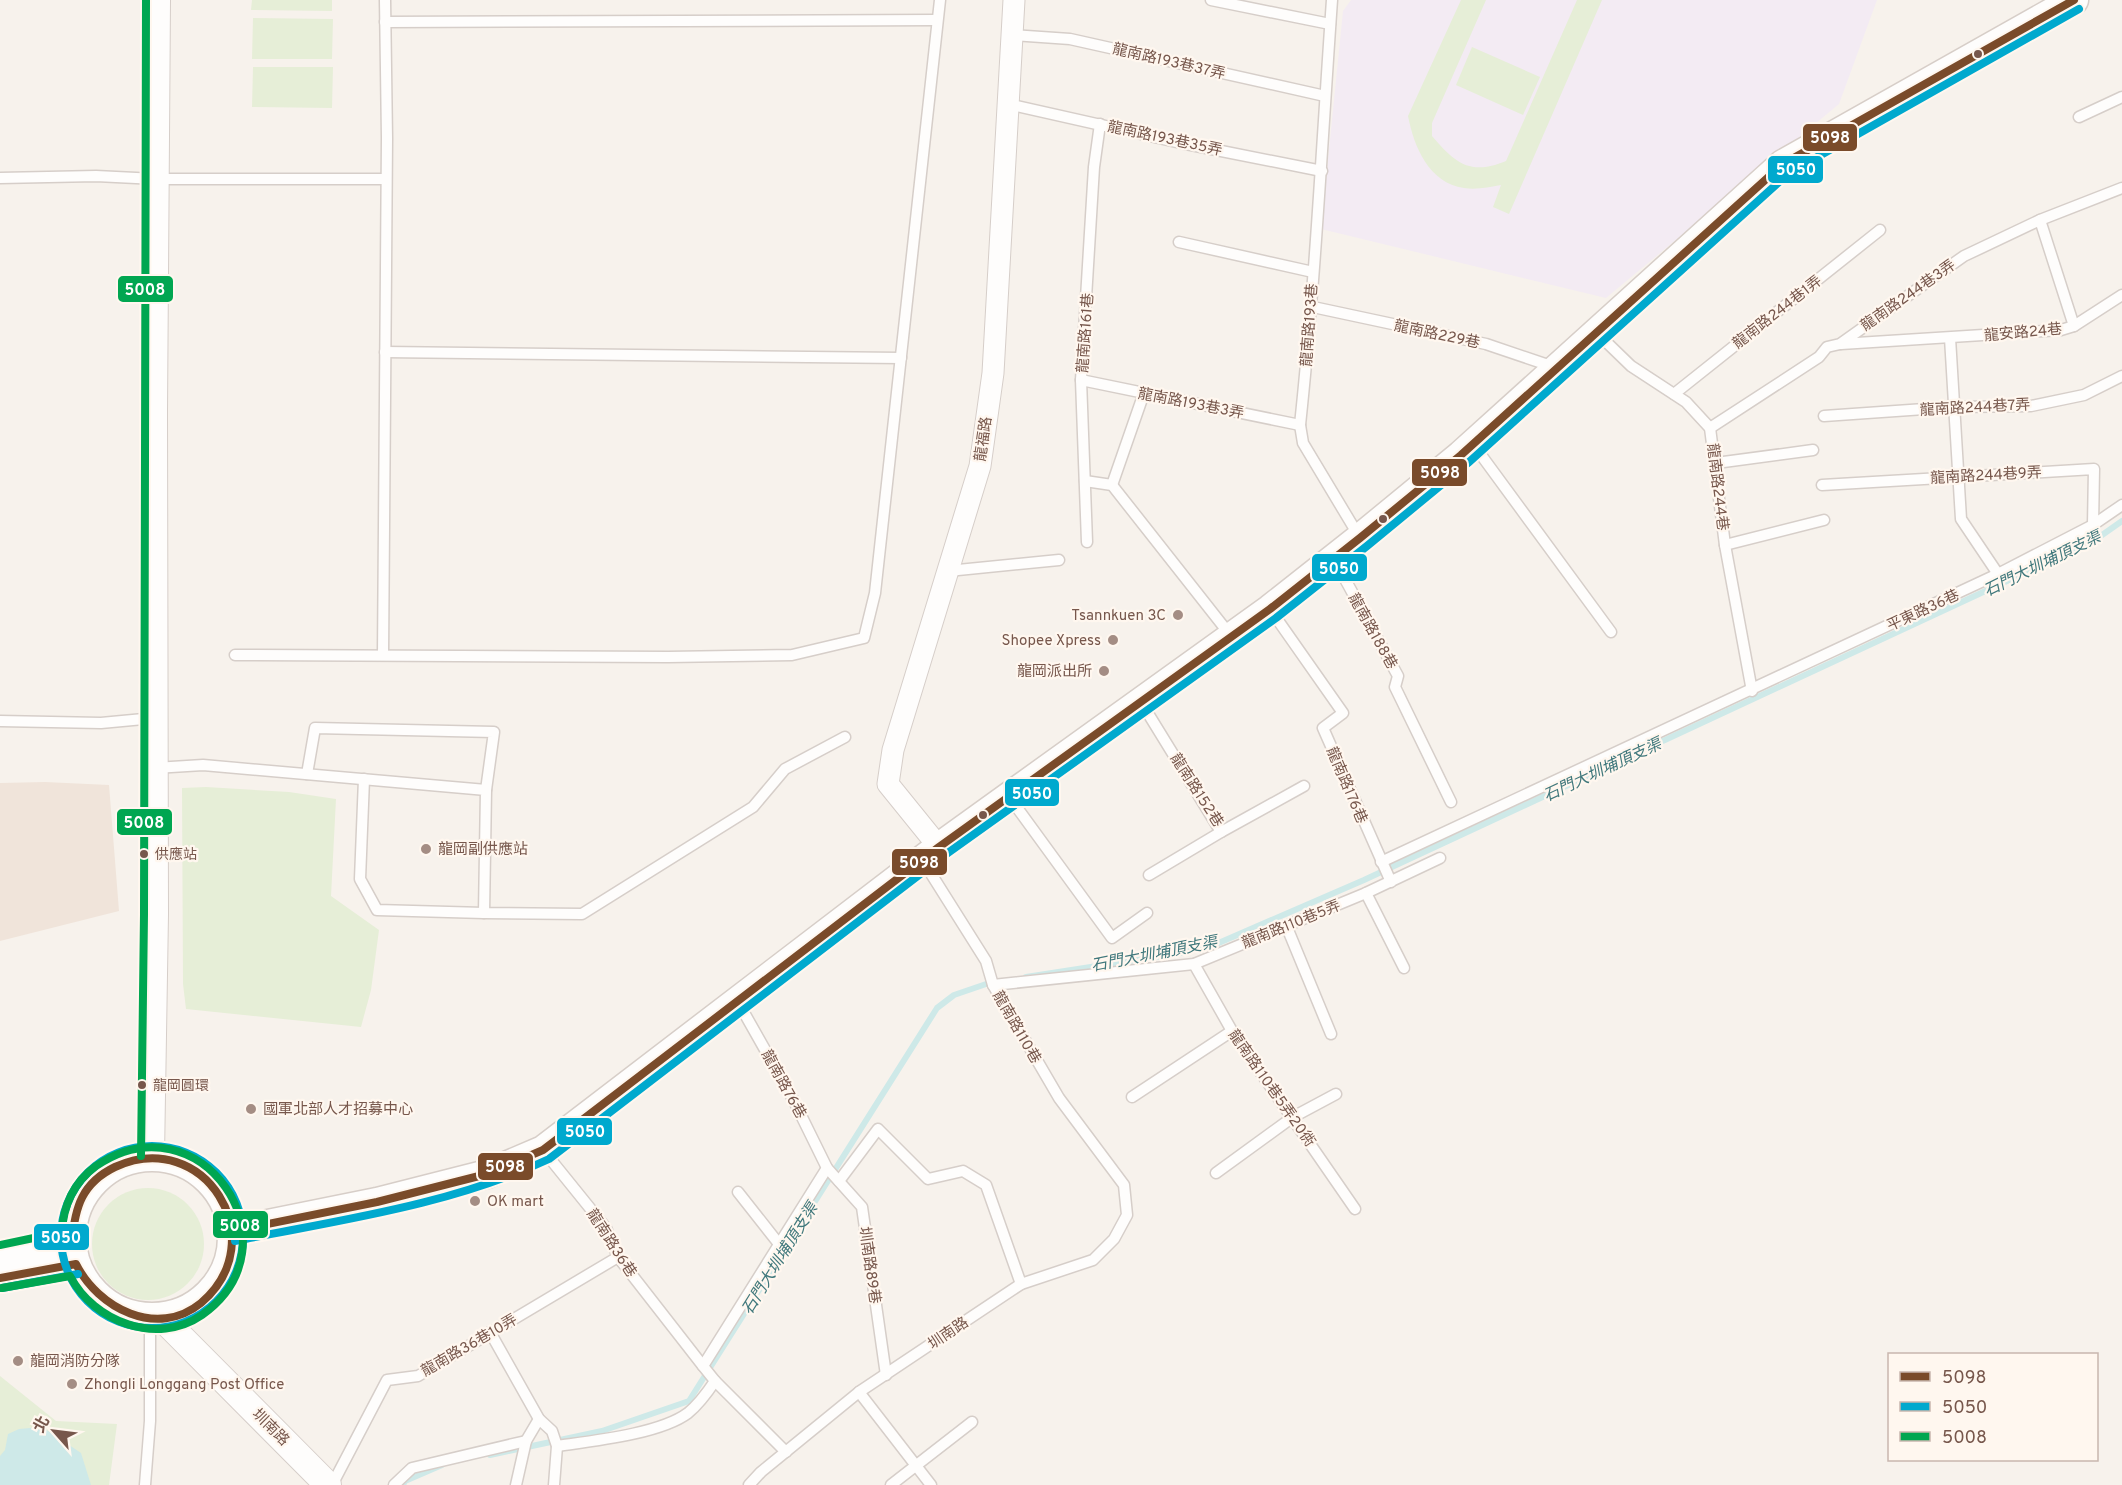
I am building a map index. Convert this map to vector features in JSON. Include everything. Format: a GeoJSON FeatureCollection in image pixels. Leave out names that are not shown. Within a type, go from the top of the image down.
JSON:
{"type":"FeatureCollection","features":[{"type":"Feature","properties":{"kind":"main road"},"geometry":{"type":"LineString","coordinates":[[233,1231],[376,1202],[487,1174],[543,1150],[931,854],[1270,609],[1360,538],[1559,369],[1783,164],[2074,0]]}},
{"type":"Feature","properties":{"kind":"main road"},"geometry":{"type":"LineString","coordinates":[[151,1156],[177,1161],[197,1171],[214,1185],[233,1231],[231,1252],[224,1274],[192,1309],[157,1318],[129,1315],[92,1293],[81,1277],[74,1252],[74,1215],[83,1192],[107,1170],[129,1161],[151,1156]]}},
{"type":"Feature","properties":{"kind":"main road"},"geometry":{"type":"LineString","coordinates":[[0,1256],[74,1252]]}},
{"type":"Feature","properties":{"kind":"main road"},"geometry":{"type":"LineString","coordinates":[[0,1278],[74,1252]]}},
{"type":"Feature","properties":{"kind":"street"},"geometry":{"type":"LineString","coordinates":[[151,1156],[158,0]]}},
{"type":"Feature","properties":{"kind":"street","name":"龍福路"},"geometry":{"type":"LineString","coordinates":[[931,854],[888,784],[892,750],[980,466],[993,373],[1014,0]]}},
{"type":"Feature","properties":{"kind":"street","name":"圳南路"},"geometry":{"type":"LineString","coordinates":[[157,1318],[328,1485]]}},
{"type":"Feature","properties":{"kind":"lane"},"geometry":{"type":"LineString","coordinates":[[383,655],[385,0]]}},
{"type":"Feature","properties":{"kind":"lane"},"geometry":{"type":"LineString","coordinates":[[235,656],[792,655],[864,638],[875,593],[940,0]]}},
{"type":"Feature","properties":{"kind":"lane"},"geometry":{"type":"LineString","coordinates":[[1211,0],[1330,24]]}},
{"type":"Feature","properties":{"kind":"lane","name":"龍南路193巷"},"geometry":{"type":"LineString","coordinates":[[1332,0],[1322,171],[1313,272],[1313,307],[1300,425],[1303,443],[1360,538]]}},
{"type":"Feature","properties":{"kind":"lane"},"geometry":{"type":"LineString","coordinates":[[385,22],[938,20]]}},
{"type":"Feature","properties":{"kind":"lane","name":"龍南路193巷37弄"},"geometry":{"type":"LineString","coordinates":[[1012,35],[1070,39],[1325,96]]}},
{"type":"Feature","properties":{"kind":"lane"},"geometry":{"type":"LineString","coordinates":[[2079,117],[2122,97]]}},
{"type":"Feature","properties":{"kind":"lane","name":"龍南路193巷35弄"},"geometry":{"type":"LineString","coordinates":[[1008,104],[1322,171]]}},
{"type":"Feature","properties":{"kind":"lane","name":"龍南路161巷"},"geometry":{"type":"LineString","coordinates":[[1087,542],[1081,380],[1094,167],[1100,124]]}},
{"type":"Feature","properties":{"kind":"lane"},"geometry":{"type":"LineString","coordinates":[[0,178],[96,176],[156,180],[386,179]]}},
{"type":"Feature","properties":{"kind":"lane","name":"龍南路244巷3弄"},"geometry":{"type":"LineString","coordinates":[[1710,428],[1819,357],[1827,346],[1840,344],[1964,256],[2040,220],[2122,188]]}},
{"type":"Feature","properties":{"kind":"lane"},"geometry":{"type":"LineString","coordinates":[[2040,220],[2074,326]]}},
{"type":"Feature","properties":{"kind":"lane","name":"龍南路244巷1弄"},"geometry":{"type":"LineString","coordinates":[[1674,394],[1880,230]]}},
{"type":"Feature","properties":{"kind":"lane"},"geometry":{"type":"LineString","coordinates":[[1179,242],[1313,272]]}},
{"type":"Feature","properties":{"kind":"lane","name":"龍安路24巷"},"geometry":{"type":"LineString","coordinates":[[1840,344],[2061,330],[2074,326],[2122,295]]}},
{"type":"Feature","properties":{"kind":"lane","name":"龍南路229巷"},"geometry":{"type":"LineString","coordinates":[[1313,307],[1485,344],[1559,369]]}},
{"type":"Feature","properties":{"kind":"lane","name":"龍南路244巷"},"geometry":{"type":"LineString","coordinates":[[1597,334],[1630,366],[1686,402],[1710,428],[1725,545],[1752,691]]}},
{"type":"Feature","properties":{"kind":"lane"},"geometry":{"type":"LineString","coordinates":[[1950,338],[1961,519],[1998,574]]}},
{"type":"Feature","properties":{"kind":"lane"},"geometry":{"type":"LineString","coordinates":[[385,352],[901,358]]}},
{"type":"Feature","properties":{"kind":"lane","name":"龍南路244巷7弄"},"geometry":{"type":"LineString","coordinates":[[1824,416],[1953,407],[2031,406],[2084,395],[2122,376]]}},
{"type":"Feature","properties":{"kind":"lane","name":"龍南路193巷3弄"},"geometry":{"type":"LineString","coordinates":[[1081,380],[1300,425]]}},
{"type":"Feature","properties":{"kind":"lane"},"geometry":{"type":"LineString","coordinates":[[1112,485],[1144,393]]}},
{"type":"Feature","properties":{"kind":"lane"},"geometry":{"type":"LineString","coordinates":[[1473,444],[1611,632]]}},
{"type":"Feature","properties":{"kind":"lane"},"geometry":{"type":"LineString","coordinates":[[1716,463],[1813,450]]}},
{"type":"Feature","properties":{"kind":"lane","name":"龍南路244巷9弄"},"geometry":{"type":"LineString","coordinates":[[1822,485],[2094,469],[2093,525]]}},
{"type":"Feature","properties":{"kind":"lane"},"geometry":{"type":"LineString","coordinates":[[1085,481],[1112,485],[1232,636]]}},
{"type":"Feature","properties":{"kind":"lane","name":"平東路36巷"},"geometry":{"type":"LineString","coordinates":[[1381,862],[1752,691],[1998,574],[2093,525],[2122,505]]}},
{"type":"Feature","properties":{"kind":"lane"},"geometry":{"type":"LineString","coordinates":[[1725,545],[1824,520]]}},
{"type":"Feature","properties":{"kind":"lane","name":"龍南路188巷"},"geometry":{"type":"LineString","coordinates":[[1334,558],[1398,676],[1395,687],[1451,801]]}},
{"type":"Feature","properties":{"kind":"lane"},"geometry":{"type":"LineString","coordinates":[[948,571],[1059,560]]}},
{"type":"Feature","properties":{"kind":"lane","name":"龍南路176巷"},"geometry":{"type":"LineString","coordinates":[[1270,609],[1343,713],[1323,728],[1390,882]]}},
{"type":"Feature","properties":{"kind":"lane","name":"龍南路152巷"},"geometry":{"type":"LineString","coordinates":[[1141,702],[1221,832],[1304,786]]}},
{"type":"Feature","properties":{"kind":"lane"},"geometry":{"type":"LineString","coordinates":[[0,721],[101,723],[155,717]]}},
{"type":"Feature","properties":{"kind":"lane"},"geometry":{"type":"LineString","coordinates":[[307,774],[315,728],[494,732],[486,790],[484,913]]}},
{"type":"Feature","properties":{"kind":"lane"},"geometry":{"type":"LineString","coordinates":[[364,779],[360,879],[377,910],[582,914],[753,807],[784,769],[846,737]]}},
{"type":"Feature","properties":{"kind":"lane"},"geometry":{"type":"LineString","coordinates":[[155,768],[203,765],[486,790]]}},
{"type":"Feature","properties":{"kind":"lane"},"geometry":{"type":"LineString","coordinates":[[1010,797],[1112,938],[1147,913]]}},
{"type":"Feature","properties":{"kind":"lane"},"geometry":{"type":"LineString","coordinates":[[1149,875],[1221,832]]}},
{"type":"Feature","properties":{"kind":"lane","name":"龍南路110巷"},"geometry":{"type":"LineString","coordinates":[[931,854],[986,961],[993,985],[1059,1098],[1124,1185]]}},
{"type":"Feature","properties":{"kind":"lane","name":"龍南路110巷5弄"},"geometry":{"type":"LineString","coordinates":[[993,985],[1194,964],[1366,893],[1440,858]]}},
{"type":"Feature","properties":{"kind":"lane"},"geometry":{"type":"LineString","coordinates":[[1366,893],[1404,968]]}},
{"type":"Feature","properties":{"kind":"lane"},"geometry":{"type":"LineString","coordinates":[[1286,925],[1331,1034]]}},
{"type":"Feature","properties":{"kind":"lane","name":"龍南路110巷5弄20衖"},"geometry":{"type":"LineString","coordinates":[[1194,964],[1232,1031],[1355,1209]]}},
{"type":"Feature","properties":{"kind":"lane","name":"龍南路76巷"},"geometry":{"type":"LineString","coordinates":[[738,1001],[794,1101],[827,1168]]}},
{"type":"Feature","properties":{"kind":"lane"},"geometry":{"type":"LineString","coordinates":[[1132,1096],[1232,1031]]}},
{"type":"Feature","properties":{"kind":"lane"},"geometry":{"type":"LineString","coordinates":[[1216,1173],[1293,1117],[1336,1094]]}},
{"type":"Feature","properties":{"kind":"lane"},"geometry":{"type":"LineString","coordinates":[[838,1181],[878,1129],[927,1179],[963,1171],[986,1185],[1021,1284]]}},
{"type":"Feature","properties":{"kind":"lane","name":"龍南路36巷"},"geometry":{"type":"LineString","coordinates":[[543,1150],[606,1228],[618,1257],[715,1381]]}},
{"type":"Feature","properties":{"kind":"lane"},"geometry":{"type":"LineString","coordinates":[[703,1366],[827,1168]]}},
{"type":"Feature","properties":{"kind":"lane","name":"圳南路89巷"},"geometry":{"type":"LineString","coordinates":[[827,1168],[862,1207],[886,1375]]}},
{"type":"Feature","properties":{"kind":"lane","name":"圳南路"},"geometry":{"type":"LineString","coordinates":[[749,1485],[760,1472],[859,1392],[1021,1284],[1093,1260],[1114,1239],[1127,1215],[1124,1185]]}},
{"type":"Feature","properties":{"kind":"lane"},"geometry":{"type":"LineString","coordinates":[[738,1192],[779,1244]]}},
{"type":"Feature","properties":{"kind":"lane","name":"龍南路36巷10弄"},"geometry":{"type":"LineString","coordinates":[[332,1485],[387,1380],[418,1376],[618,1257]]}},
{"type":"Feature","properties":{"kind":"lane"},"geometry":{"type":"LineString","coordinates":[[145,1485],[157,1318]]}},
{"type":"Feature","properties":{"kind":"lane"},"geometry":{"type":"LineString","coordinates":[[490,1332],[538,1419],[552,1431],[557,1446],[554,1485]]}},
{"type":"Feature","properties":{"kind":"lane"},"geometry":{"type":"LineString","coordinates":[[557,1446],[608,1439],[664,1424],[686,1414],[702,1400],[715,1381],[786,1452]]}},
{"type":"Feature","properties":{"kind":"lane"},"geometry":{"type":"LineString","coordinates":[[859,1392],[931,1485]]}},
{"type":"Feature","properties":{"kind":"lane"},"geometry":{"type":"LineString","coordinates":[[516,1485],[526,1441],[538,1419]]}},
{"type":"Feature","properties":{"kind":"lane"},"geometry":{"type":"LineString","coordinates":[[891,1485],[972,1422]]}},
{"type":"Feature","properties":{"kind":"lane"},"geometry":{"type":"LineString","coordinates":[[394,1485],[412,1468],[526,1441]]}},
{"type":"Feature","properties":{"kind":"shaded area"},"geometry":{"type":"Polygon","coordinates":[[[1351,0],[1877,0],[1839,104],[1606,298],[1321,229],[1343,11],[1351,0]]]}},
{"type":"Feature","properties":{"kind":"shaded area"},"geometry":{"type":"Polygon","coordinates":[[[45,782],[109,785],[119,911],[0,941],[0,783],[45,782]]]}},
{"type":"Feature","properties":{"kind":"green space"},"geometry":{"type":"Polygon","coordinates":[[[252,0],[332,0],[332,11],[251,10],[252,0]]]}},
{"type":"Feature","properties":{"kind":"green space"},"geometry":{"type":"Polygon","coordinates":[[[1461,0],[1486,0],[1432,123],[1432,136],[1456,160],[1473,167],[1482,167],[1506,161],[1577,0],[1602,0],[1509,214],[1493,207],[1501,185],[1464,188],[1452,185],[1432,171],[1414,140],[1408,116],[1461,0]]]}},
{"type":"Feature","properties":{"kind":"green space"},"geometry":{"type":"Polygon","coordinates":[[[253,18],[333,19],[332,59],[252,59],[253,18]]]}},
{"type":"Feature","properties":{"kind":"green space"},"geometry":{"type":"Polygon","coordinates":[[[1472,47],[1540,77],[1523,115],[1456,85],[1472,47]]]}},
{"type":"Feature","properties":{"kind":"green space"},"geometry":{"type":"Polygon","coordinates":[[[253,67],[333,67],[332,108],[252,107],[253,67]]]}},
{"type":"Feature","properties":{"kind":"green space"},"geometry":{"type":"Polygon","coordinates":[[[206,787],[289,792],[336,799],[331,896],[379,930],[371,990],[361,1027],[186,1009],[183,984],[182,788],[206,787]]]}},
{"type":"Feature","properties":{"kind":"green space"},"geometry":{"type":"Polygon","coordinates":[[[148,1188],[170,1192],[188,1204],[200,1222],[204,1244],[200,1266],[188,1284],[170,1296],[148,1300],[126,1296],[108,1284],[96,1266],[92,1244],[96,1222],[108,1204],[126,1192],[148,1188]]]}},
{"type":"Feature","properties":{"kind":"green space"},"geometry":{"type":"Polygon","coordinates":[[[0,1376],[56,1421],[117,1424],[109,1485],[0,1485],[0,1376]]]}},
{"type":"Feature","properties":{"kind":"water"},"geometry":{"type":"Polygon","coordinates":[[[42,1427],[81,1453],[91,1485],[0,1485],[0,1456],[5,1450],[8,1434],[19,1429],[42,1427]]]}},
{"type":"Feature","properties":{"kind":"waterway","name":"石門大圳埔頂支渠"},"geometry":{"type":"LineString","coordinates":[[1026,977],[1175,954],[1214,945],[1364,880],[2095,540],[2122,521]]}},
{"type":"Feature","properties":{"kind":"waterway","name":"石門大圳埔頂支渠"},"geometry":{"type":"LineString","coordinates":[[490,1455],[602,1431],[689,1401],[937,1008],[954,995],[992,982]]}},
{"type":"Feature","properties":{"kind":"waterway","name":"石門大圳埔頂支渠"},"geometry":{"type":"LineString","coordinates":[[403,1485],[405,1481],[442,1465]]}},
{"type":"Feature","properties":{"kind":"transit line","name":"5008"},"geometry":{"type":"LineString","coordinates":[[141,1156],[144,914],[146,0]]}},
{"type":"Feature","properties":{"kind":"transit line","name":"5098"},"geometry":{"type":"LineString","coordinates":[[233,1231],[377,1202],[487,1174],[543,1150],[939,847],[1270,609],[1360,538],[1461,455],[1783,164],[2074,0]]}},
{"type":"Feature","properties":{"kind":"transit line","name":"5050"},"geometry":{"type":"LineString","coordinates":[[235,1241],[434,1200],[512,1175],[549,1159],[945,855],[1276,618],[1367,546],[1468,463],[1789,173],[2079,9]]}},
{"type":"Feature","properties":{"kind":"transit line","name":"5050"},"geometry":{"type":"LineString","coordinates":[[152,1146],[187,1153],[216,1173],[236,1202],[243,1237],[236,1272],[216,1301],[187,1321],[152,1328],[117,1321],[88,1301],[68,1272],[61,1237],[68,1202],[88,1173],[117,1153],[152,1146]]}},
{"type":"Feature","properties":{"kind":"transit line","name":"5008"},"geometry":{"type":"LineString","coordinates":[[0,1245],[62,1232],[67,1204],[76,1187],[88,1172],[96,1166],[135,1149],[170,1149],[202,1163],[226,1187],[240,1218],[242,1252],[230,1285],[202,1315],[184,1324],[166,1328],[147,1328],[110,1317],[94,1306],[70,1276],[2,1288]]}},
{"type":"Feature","properties":{"kind":"transit line","name":"5098"},"geometry":{"type":"LineString","coordinates":[[0,1278],[76,1264],[86,1280],[114,1305],[130,1314],[148,1318],[166,1318],[184,1313],[201,1303],[222,1277],[231,1249],[230,1221],[219,1196],[201,1175],[176,1162],[147,1158],[115,1167],[104,1173],[88,1188],[78,1207],[72,1241]]}},
{"type":"Feature","properties":{"kind":"transit line","name":"5050"},"geometry":{"type":"LineString","coordinates":[[2,1288],[78,1274]]}},
{"type":"Feature","properties":{"kind":"place","name":"Tsannkuen 3C"},"geometry":{"type":"Point","coordinates":[1178,615]}},
{"type":"Feature","properties":{"kind":"place","name":"Shopee Xpress"},"geometry":{"type":"Point","coordinates":[1113,640]}},
{"type":"Feature","properties":{"kind":"place","name":"龍岡派出所"},"geometry":{"type":"Point","coordinates":[1104,671]}},
{"type":"Feature","properties":{"kind":"place","name":"龍岡副供應站"},"geometry":{"type":"Point","coordinates":[426,849]}},
{"type":"Feature","properties":{"kind":"place","name":"供應站"},"geometry":{"type":"Point","coordinates":[144,854]}},
{"type":"Feature","properties":{"kind":"place","name":"龍岡圓環"},"geometry":{"type":"Point","coordinates":[142,1085]}},
{"type":"Feature","properties":{"kind":"place","name":"國軍北部人才招募中心"},"geometry":{"type":"Point","coordinates":[251,1109]}},
{"type":"Feature","properties":{"kind":"place","name":"OK mart"},"geometry":{"type":"Point","coordinates":[475,1201]}},
{"type":"Feature","properties":{"kind":"place","name":"龍岡消防分隊"},"geometry":{"type":"Point","coordinates":[18,1361]}},
{"type":"Feature","properties":{"kind":"place","name":"Zhongli Longgang Post Office"},"geometry":{"type":"Point","coordinates":[72,1384]}}]}
